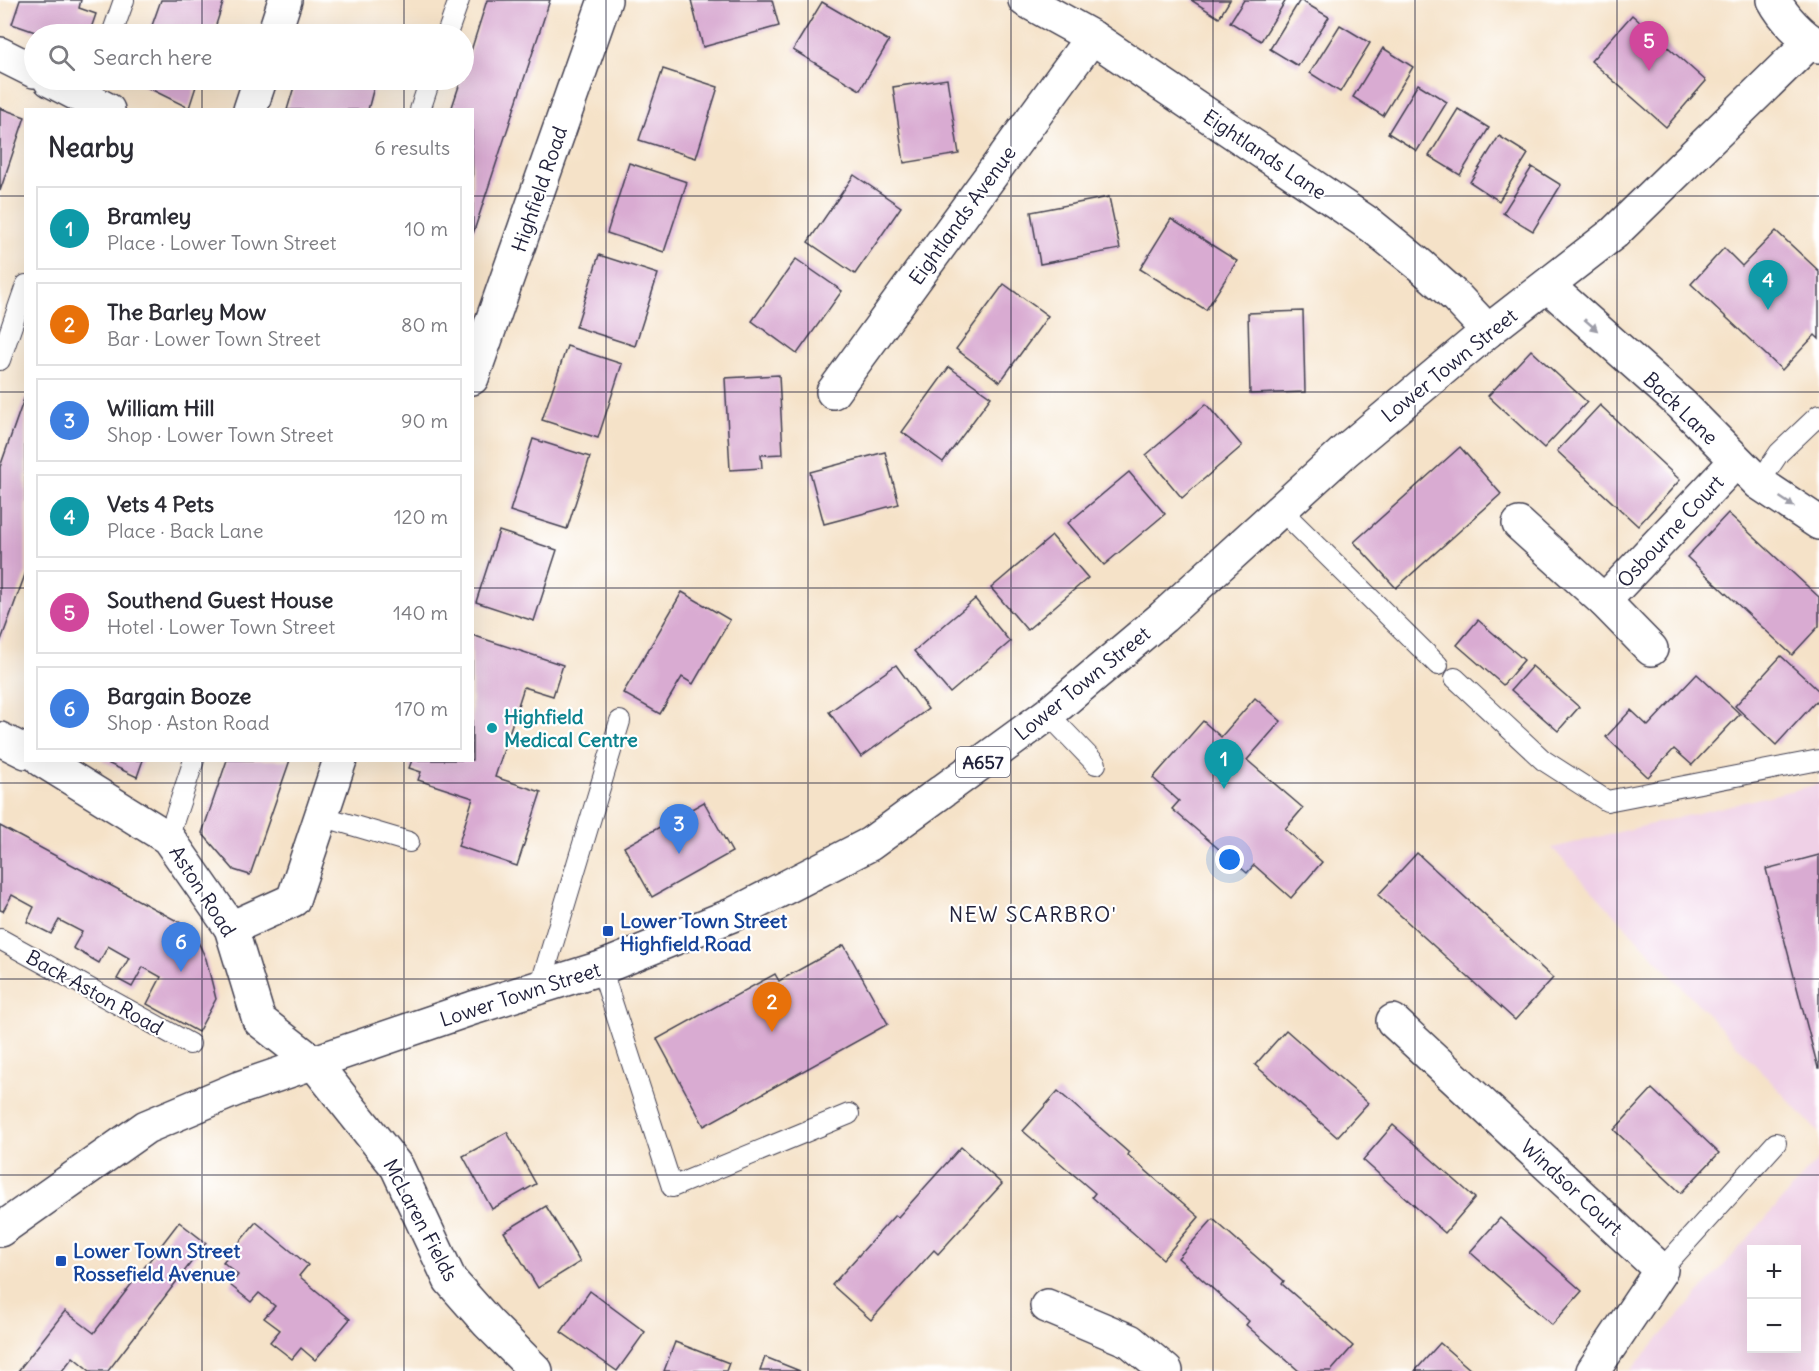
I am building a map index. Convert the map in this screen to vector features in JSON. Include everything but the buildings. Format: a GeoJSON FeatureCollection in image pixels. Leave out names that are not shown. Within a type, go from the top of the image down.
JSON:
{"type":"FeatureCollection","features":[{"type":"Feature","properties":{"kind":"street"},"geometry":{"type":"LineString","coordinates":[[277,24],[285,0]]}},
{"type":"Feature","properties":{"kind":"street","name":"Highfield Road"},"geometry":{"type":"LineString","coordinates":[[474,366],[484,303],[605,0]]}},
{"type":"Feature","properties":{"kind":"street","name":"Eightlands Lane"},"geometry":{"type":"LineString","coordinates":[[1025,0],[1092,37],[1372,226],[1456,297],[1488,331]]}},
{"type":"Feature","properties":{"kind":"street","name":"A657"},"geometry":{"type":"LineString","coordinates":[[1774,0],[1779,9],[1815,44]]}},
{"type":"Feature","properties":{"kind":"street","name":"Eightlands Avenue"},"geometry":{"type":"LineString","coordinates":[[833,392],[1092,37]]}},
{"type":"Feature","properties":{"kind":"street","name":"Lower Town Street"},"geometry":{"type":"LineString","coordinates":[[0,1230],[146,1127],[239,1088],[601,968],[732,915],[870,844],[1048,714],[1163,617],[1345,451],[1488,331],[1548,286],[1631,217],[1815,44]]}},
{"type":"Feature","properties":{"kind":"street"},"geometry":{"type":"LineString","coordinates":[[0,54],[24,66]]}},
{"type":"Feature","properties":{"kind":"street"},"geometry":{"type":"LineString","coordinates":[[74,90],[95,99]]}},
{"type":"Feature","properties":{"kind":"street"},"geometry":{"type":"LineString","coordinates":[[251,108],[257,90]]}},
{"type":"Feature","properties":{"kind":"street","name":"Back Lane"},"geometry":{"type":"LineString","coordinates":[[1548,286],[1682,405],[1759,483],[1819,523]]}},
{"type":"Feature","properties":{"kind":"street","name":"Osbourne Court"},"geometry":{"type":"LineString","coordinates":[[1604,601],[1736,461]]}},
{"type":"Feature","properties":{"kind":"street","name":"Osbourne Court"},"geometry":{"type":"LineString","coordinates":[[1519,524],[1604,601],[1651,649]]}},
{"type":"Feature","properties":{"kind":"street"},"geometry":{"type":"LineString","coordinates":[[0,739],[24,751]]}},
{"type":"Feature","properties":{"kind":"street","name":"Aston Road"},"geometry":{"type":"LineString","coordinates":[[45,762],[168,838],[231,928],[259,1020],[314,1063]]}},
{"type":"Feature","properties":{"kind":"street"},"geometry":{"type":"LineString","coordinates":[[231,928],[293,900],[339,762]]}},
{"type":"Feature","properties":{"kind":"street","name":"Windsor Court"},"geometry":{"type":"LineString","coordinates":[[1393,1021],[1661,1270]]}},
{"type":"Feature","properties":{"kind":"street","name":"McLaren Fields"},"geometry":{"type":"LineString","coordinates":[[314,1063],[396,1167],[450,1280],[488,1323],[536,1371]]}},
{"type":"Feature","properties":{"kind":"street"},"geometry":{"type":"LineString","coordinates":[[1593,1371],[1661,1270]]}},
{"type":"Feature","properties":{"kind":"street"},"geometry":{"type":"LineString","coordinates":[[1047,1306],[1130,1341],[1166,1371]]}},
{"type":"Feature","properties":{"kind":"lane"},"geometry":{"type":"LineString","coordinates":[[116,24],[124,0]]}},
{"type":"Feature","properties":{"kind":"lane"},"geometry":{"type":"LineString","coordinates":[[451,24],[459,0]]}},
{"type":"Feature","properties":{"kind":"lane"},"geometry":{"type":"LineString","coordinates":[[421,108],[427,90]]}},
{"type":"Feature","properties":{"kind":"lane"},"geometry":{"type":"LineString","coordinates":[[0,360],[24,291]]}},
{"type":"Feature","properties":{"kind":"lane"},"geometry":{"type":"LineString","coordinates":[[1759,483],[1779,453],[1819,415]]}},
{"type":"Feature","properties":{"kind":"lane"},"geometry":{"type":"LineString","coordinates":[[1280,509],[1438,664]]}},
{"type":"Feature","properties":{"kind":"lane"},"geometry":{"type":"LineString","coordinates":[[1455,678],[1543,760],[1607,801],[1819,760]]}},
{"type":"Feature","properties":{"kind":"lane"},"geometry":{"type":"LineString","coordinates":[[1048,714],[1096,764]]}},
{"type":"Feature","properties":{"kind":"lane"},"geometry":{"type":"LineString","coordinates":[[540,987],[620,721]]}},
{"type":"Feature","properties":{"kind":"lane"},"geometry":{"type":"LineString","coordinates":[[168,838],[193,762]]}},
{"type":"Feature","properties":{"kind":"lane"},"geometry":{"type":"LineString","coordinates":[[321,816],[409,842]]}},
{"type":"Feature","properties":{"kind":"lane","name":"Back Aston Road"},"geometry":{"type":"LineString","coordinates":[[0,939],[190,1044]]}},
{"type":"Feature","properties":{"kind":"lane"},"geometry":{"type":"LineString","coordinates":[[601,968],[672,1187],[849,1114]]}},
{"type":"Feature","properties":{"kind":"lane"},"geometry":{"type":"LineString","coordinates":[[1661,1270],[1776,1143]]}},
{"type":"Feature","properties":{"kind":"shaded area"},"geometry":{"type":"Polygon","coordinates":[[[1819,784],[1819,1133],[1552,848],[1819,784]]]}},
{"type":"Feature","properties":{"kind":"shaded area"},"geometry":{"type":"Polygon","coordinates":[[[1819,1158],[1819,1371],[1630,1371],[1819,1158]]]}},
{"type":"Feature","properties":{"kind":"place","name":"Southend Guest House"},"geometry":{"type":"Point","coordinates":[1649,71]}},
{"type":"Feature","properties":{"kind":"place","name":"Vets 4 Pets"},"geometry":{"type":"Point","coordinates":[1768,310]}},
{"type":"Feature","properties":{"kind":"place","name":"Highfield Medical Centre"},"geometry":{"type":"Point","coordinates":[492,728]}},
{"type":"Feature","properties":{"kind":"place","name":"Bramley"},"geometry":{"type":"Point","coordinates":[1224,789]}},
{"type":"Feature","properties":{"kind":"place","name":"William Hill"},"geometry":{"type":"Point","coordinates":[679,854]}},
{"type":"Feature","properties":{"kind":"place","name":"Lower Town Street Highfield Road"},"geometry":{"type":"Point","coordinates":[608,931]}},
{"type":"Feature","properties":{"kind":"place","name":"Bargain Booze"},"geometry":{"type":"Point","coordinates":[181,972]}},
{"type":"Feature","properties":{"kind":"place","name":"The Barley Mow"},"geometry":{"type":"Point","coordinates":[772,1032]}},
{"type":"Feature","properties":{"kind":"place","name":"Lower Town Street Rossefield Avenue"},"geometry":{"type":"Point","coordinates":[61,1261]}},
{"type":"Feature","properties":{"kind":"district","name":"NEW SCARBRO'"},"geometry":{"type":"Point","coordinates":[1033,914]}}]}
